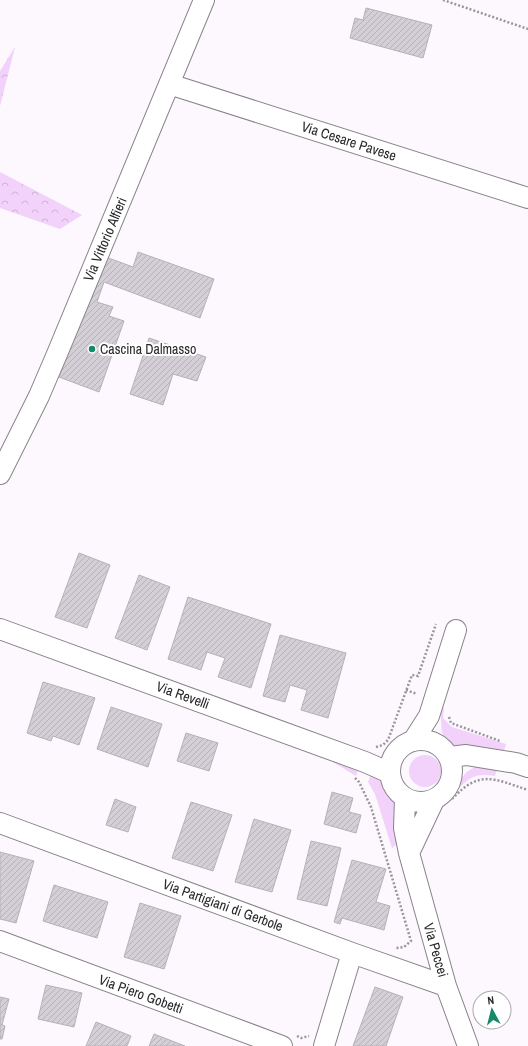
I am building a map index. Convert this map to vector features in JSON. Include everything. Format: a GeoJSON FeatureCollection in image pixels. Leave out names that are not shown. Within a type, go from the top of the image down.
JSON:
{"type":"FeatureCollection","features":[{"type":"Feature","properties":{"kind":"street","name":"Via Vittorio Alfieri"},"geometry":{"type":"LineString","coordinates":[[0,474],[39,396],[204,0]]}},
{"type":"Feature","properties":{"kind":"street","name":"Via Cesare Pavese"},"geometry":{"type":"LineString","coordinates":[[169,84],[528,198]]}},
{"type":"Feature","properties":{"kind":"street","name":"Via Revelli"},"geometry":{"type":"LineString","coordinates":[[0,629],[363,762],[391,766]]}},
{"type":"Feature","properties":{"kind":"street"},"geometry":{"type":"LineString","coordinates":[[413,741],[431,708],[456,630]]}},
{"type":"Feature","properties":{"kind":"street"},"geometry":{"type":"LineString","coordinates":[[431,708],[434,743]]}},
{"type":"Feature","properties":{"kind":"street"},"geometry":{"type":"LineString","coordinates":[[409,853],[442,800],[443,795],[449,787],[453,767],[450,757],[443,749],[434,743],[424,740],[413,741],[403,745],[396,753],[391,766],[392,783],[398,792],[405,798],[415,802],[425,803],[442,800]]}},
{"type":"Feature","properties":{"kind":"street"},"geometry":{"type":"LineString","coordinates":[[450,757],[466,755],[483,757],[516,763],[528,767]]}},
{"type":"Feature","properties":{"kind":"street"},"geometry":{"type":"LineString","coordinates":[[452,777],[468,764],[483,757]]}},
{"type":"Feature","properties":{"kind":"street","name":"Via Peccei"},"geometry":{"type":"LineString","coordinates":[[405,798],[404,828],[409,853],[446,986],[468,1046]]}},
{"type":"Feature","properties":{"kind":"street","name":"Via Partigiani di Gerbole"},"geometry":{"type":"LineString","coordinates":[[0,823],[352,953],[446,986]]}},
{"type":"Feature","properties":{"kind":"street","name":"Via Piero Gobetti"},"geometry":{"type":"LineString","coordinates":[[0,941],[288,1041]]}},
{"type":"Feature","properties":{"kind":"street"},"geometry":{"type":"LineString","coordinates":[[318,1041],[352,953]]}},
{"type":"Feature","properties":{"kind":"path"},"geometry":{"type":"LineString","coordinates":[[443,0],[528,29]]}},
{"type":"Feature","properties":{"kind":"path"},"geometry":{"type":"LineString","coordinates":[[391,949],[404,947],[411,941],[371,807],[359,782],[363,762],[388,740],[412,675],[418,676],[436,624]]}},
{"type":"Feature","properties":{"kind":"path"},"geometry":{"type":"LineString","coordinates":[[406,690],[431,708],[448,705],[447,713],[451,723],[503,742]]}},
{"type":"Feature","properties":{"kind":"path"},"geometry":{"type":"LineString","coordinates":[[442,800],[475,780],[487,778],[528,790]]}},
{"type":"Feature","properties":{"kind":"path"},"geometry":{"type":"LineString","coordinates":[[288,1041],[301,1038],[318,1041]]}},
{"type":"Feature","properties":{"kind":"green space"},"geometry":{"type":"Polygon","coordinates":[[[15,47],[0,106],[0,71],[15,47]]]}},
{"type":"Feature","properties":{"kind":"green space"},"geometry":{"type":"Polygon","coordinates":[[[0,172],[82,215],[60,229],[0,208],[0,172]]]}},
{"type":"Feature","properties":{"kind":"green space"},"geometry":{"type":"Polygon","coordinates":[[[440,708],[444,708],[443,718],[452,727],[506,744],[504,751],[456,750],[448,743],[442,733],[440,708]]]}},
{"type":"Feature","properties":{"kind":"green space"},"geometry":{"type":"Polygon","coordinates":[[[425,755],[436,760],[441,771],[436,782],[425,787],[414,782],[409,771],[414,760],[425,755]]]}},
{"type":"Feature","properties":{"kind":"green space"},"geometry":{"type":"Polygon","coordinates":[[[335,758],[359,767],[356,776],[333,762],[335,758]]]}},
{"type":"Feature","properties":{"kind":"green space"},"geometry":{"type":"Polygon","coordinates":[[[483,764],[498,766],[495,776],[478,775],[458,788],[467,772],[483,764]]]}},
{"type":"Feature","properties":{"kind":"green space"},"geometry":{"type":"Polygon","coordinates":[[[372,772],[387,783],[395,795],[398,812],[398,843],[392,848],[375,794],[368,782],[372,772]]]}},
{"type":"Feature","properties":{"kind":"building"},"geometry":{"type":"Polygon","coordinates":[[[366,8],[432,25],[423,58],[350,38],[355,18],[363,20],[366,8]]]}},
{"type":"Feature","properties":{"kind":"building","name":"Cascina Dalmasso"},"geometry":{"type":"Polygon","coordinates":[[[138,252],[214,279],[200,318],[104,282],[97,302],[113,307],[109,316],[124,321],[99,392],[59,377],[103,256],[133,267],[138,252]]]}},
{"type":"Feature","properties":{"kind":"building"},"geometry":{"type":"Polygon","coordinates":[[[149,338],[206,357],[197,381],[173,374],[163,405],[130,394],[149,338]]]}},
{"type":"Feature","properties":{"kind":"building"},"geometry":{"type":"Polygon","coordinates":[[[79,553],[110,565],[87,628],[55,617],[79,553]]]}},
{"type":"Feature","properties":{"kind":"building"},"geometry":{"type":"Polygon","coordinates":[[[139,575],[170,587],[147,650],[115,638],[139,575]]]}},
{"type":"Feature","properties":{"kind":"building"},"geometry":{"type":"Polygon","coordinates":[[[188,597],[271,624],[251,688],[218,677],[225,658],[207,652],[201,670],[168,659],[188,597]]]}},
{"type":"Feature","properties":{"kind":"building"},"geometry":{"type":"Polygon","coordinates":[[[280,635],[346,653],[328,718],[301,710],[307,690],[290,685],[285,702],[263,696],[280,635]]]}},
{"type":"Feature","properties":{"kind":"building"},"geometry":{"type":"Polygon","coordinates":[[[43,682],[95,698],[79,745],[53,736],[51,741],[27,733],[43,682]]]}},
{"type":"Feature","properties":{"kind":"building"},"geometry":{"type":"Polygon","coordinates":[[[111,707],[162,724],[148,767],[97,749],[111,707]]]}},
{"type":"Feature","properties":{"kind":"building"},"geometry":{"type":"Polygon","coordinates":[[[186,733],[218,743],[209,771],[177,761],[186,733]]]}},
{"type":"Feature","properties":{"kind":"building"},"geometry":{"type":"Polygon","coordinates":[[[332,792],[353,798],[349,812],[361,815],[356,833],[324,824],[332,792]]]}},
{"type":"Feature","properties":{"kind":"building"},"geometry":{"type":"Polygon","coordinates":[[[115,799],[136,807],[128,832],[106,825],[115,799]]]}},
{"type":"Feature","properties":{"kind":"building"},"geometry":{"type":"Polygon","coordinates":[[[191,802],[232,815],[213,871],[172,858],[191,802]]]}},
{"type":"Feature","properties":{"kind":"building"},"geometry":{"type":"Polygon","coordinates":[[[254,819],[291,830],[272,892],[235,882],[254,819]]]}},
{"type":"Feature","properties":{"kind":"building"},"geometry":{"type":"Polygon","coordinates":[[[311,841],[341,848],[327,906],[297,899],[311,841]]]}},
{"type":"Feature","properties":{"kind":"building"},"geometry":{"type":"Polygon","coordinates":[[[0,852],[34,861],[16,923],[0,919],[0,852]]]}},
{"type":"Feature","properties":{"kind":"building"},"geometry":{"type":"Polygon","coordinates":[[[352,860],[386,869],[376,902],[390,906],[384,930],[342,918],[340,924],[334,922],[352,860]]]}},
{"type":"Feature","properties":{"kind":"building"},"geometry":{"type":"Polygon","coordinates":[[[54,885],[108,902],[97,938],[43,921],[54,885]]]}},
{"type":"Feature","properties":{"kind":"building"},"geometry":{"type":"Polygon","coordinates":[[[140,903],[181,916],[164,969],[124,957],[140,903]]]}},
{"type":"Feature","properties":{"kind":"building"},"geometry":{"type":"Polygon","coordinates":[[[46,985],[82,993],[74,1027],[38,1019],[46,985]]]}},
{"type":"Feature","properties":{"kind":"building"},"geometry":{"type":"Polygon","coordinates":[[[375,987],[403,997],[386,1046],[353,1046],[375,987]]]}},
{"type":"Feature","properties":{"kind":"building"},"geometry":{"type":"Polygon","coordinates":[[[0,997],[9,999],[2,1025],[5,1026],[2,1039],[0,1039],[0,997]]]}},
{"type":"Feature","properties":{"kind":"building"},"geometry":{"type":"Polygon","coordinates":[[[96,1022],[131,1036],[127,1046],[86,1046],[96,1022]]]}},
{"type":"Feature","properties":{"kind":"building"},"geometry":{"type":"Polygon","coordinates":[[[154,1034],[185,1046],[149,1046],[154,1034]]]}},
{"type":"Feature","properties":{"kind":"place","name":"Cascina Dalmasso"},"geometry":{"type":"Point","coordinates":[92,349]}}]}
